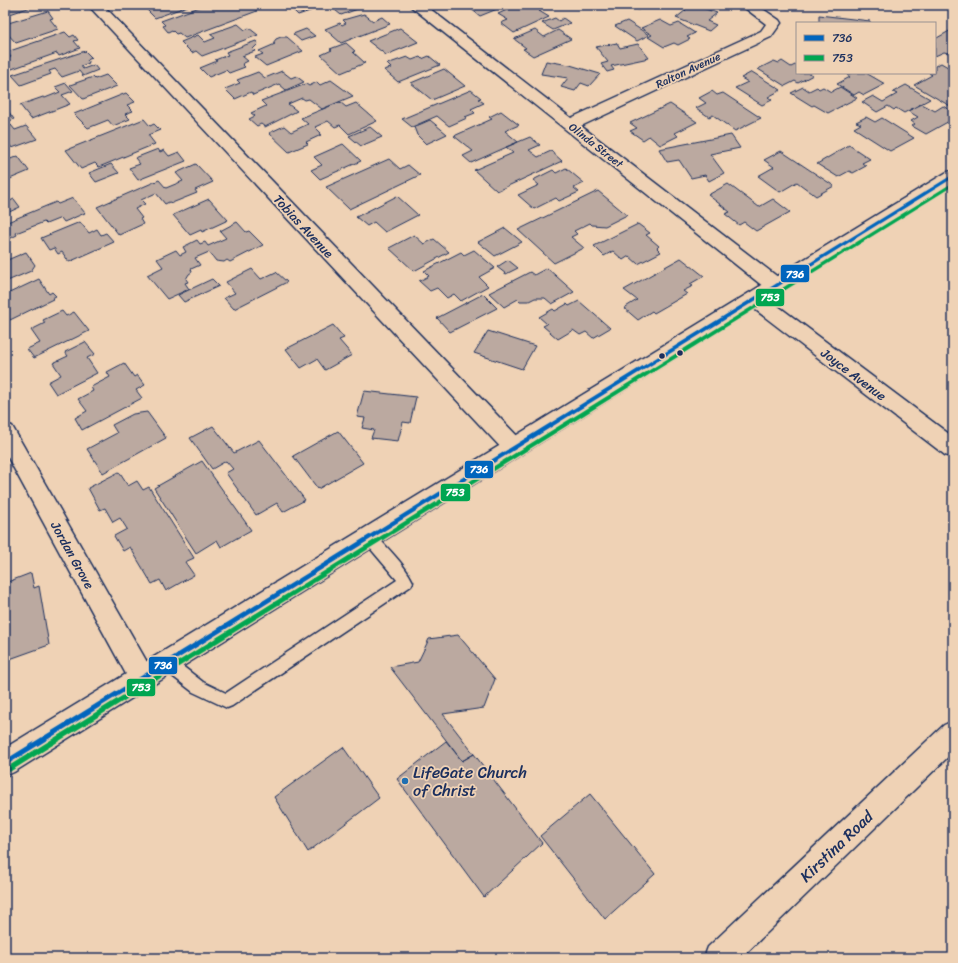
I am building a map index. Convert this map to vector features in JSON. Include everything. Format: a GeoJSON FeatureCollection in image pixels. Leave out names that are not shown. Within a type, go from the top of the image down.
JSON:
{"type":"FeatureCollection","features":[{"type":"Feature","properties":{"kind":"street","name":"Tobias Avenue"},"geometry":{"type":"LineString","coordinates":[[95,5],[514,447]]}},
{"type":"Feature","properties":{"kind":"street","name":"Olinda Street"},"geometry":{"type":"LineString","coordinates":[[416,5],[776,286]]}},
{"type":"Feature","properties":{"kind":"street","name":"Ralton Avenue"},"geometry":{"type":"LineString","coordinates":[[570,125],[766,34],[774,23],[748,5]]}},
{"type":"Feature","properties":{"kind":"street"},"geometry":{"type":"LineString","coordinates":[[5,763],[953,176]]}},
{"type":"Feature","properties":{"kind":"street","name":"Joyce Avenue"},"geometry":{"type":"LineString","coordinates":[[755,299],[953,449]]}},
{"type":"Feature","properties":{"kind":"street","name":"Jordan Grove"},"geometry":{"type":"LineString","coordinates":[[5,432],[142,678]]}},
{"type":"Feature","properties":{"kind":"street","name":"Kirstina Road"},"geometry":{"type":"LineString","coordinates":[[719,958],[953,734]]}},
{"type":"Feature","properties":{"kind":"lane"},"geometry":{"type":"LineString","coordinates":[[167,663],[198,687],[227,701],[406,582],[392,563],[369,537]]}},
{"type":"Feature","properties":{"kind":"building"},"geometry":{"type":"Polygon","coordinates":[[[5,5],[37,5],[10,14],[5,8],[5,5]]]}},
{"type":"Feature","properties":{"kind":"building"},"geometry":{"type":"Polygon","coordinates":[[[142,5],[188,5],[188,6],[155,18],[142,5]]]}},
{"type":"Feature","properties":{"kind":"building"},"geometry":{"type":"Polygon","coordinates":[[[205,5],[213,5],[217,8],[226,5],[249,5],[257,11],[185,38],[179,33],[176,34],[172,30],[168,32],[163,26],[165,25],[161,21],[205,5]]]}},
{"type":"Feature","properties":{"kind":"building"},"geometry":{"type":"Polygon","coordinates":[[[300,5],[315,5],[319,8],[298,15],[291,8],[300,5]]]}},
{"type":"Feature","properties":{"kind":"building"},"geometry":{"type":"Polygon","coordinates":[[[329,5],[369,5],[341,15],[329,5]]]}},
{"type":"Feature","properties":{"kind":"building"},"geometry":{"type":"Polygon","coordinates":[[[480,5],[507,5],[480,16],[471,9],[480,5]]]}},
{"type":"Feature","properties":{"kind":"building"},"geometry":{"type":"Polygon","coordinates":[[[518,5],[534,5],[542,10],[539,11],[549,17],[514,33],[501,23],[508,20],[498,14],[518,5]]]}},
{"type":"Feature","properties":{"kind":"building"},"geometry":{"type":"Polygon","coordinates":[[[630,5],[649,5],[638,10],[630,5]]]}},
{"type":"Feature","properties":{"kind":"building"},"geometry":{"type":"Polygon","coordinates":[[[684,5],[702,5],[700,7],[717,13],[707,21],[716,25],[709,31],[676,18],[686,10],[680,8],[684,5]]]}},
{"type":"Feature","properties":{"kind":"building"},"geometry":{"type":"Polygon","coordinates":[[[48,11],[53,18],[50,19],[58,29],[16,43],[5,31],[5,24],[48,11]]]}},
{"type":"Feature","properties":{"kind":"building"},"geometry":{"type":"Polygon","coordinates":[[[364,14],[373,21],[382,17],[390,24],[341,43],[325,29],[340,23],[342,25],[346,23],[343,20],[364,14]]]}},
{"type":"Feature","properties":{"kind":"building"},"geometry":{"type":"Polygon","coordinates":[[[819,15],[870,21],[870,22],[819,22],[819,15]]]}},
{"type":"Feature","properties":{"kind":"building"},"geometry":{"type":"Polygon","coordinates":[[[555,18],[559,21],[563,18],[570,23],[553,30],[542,23],[555,18]]]}},
{"type":"Feature","properties":{"kind":"building"},"geometry":{"type":"Polygon","coordinates":[[[660,20],[671,26],[679,23],[695,33],[687,37],[690,39],[678,45],[674,43],[664,47],[648,37],[652,35],[641,28],[660,20]]]}},
{"type":"Feature","properties":{"kind":"building"},"geometry":{"type":"Polygon","coordinates":[[[627,21],[649,35],[637,41],[615,26],[627,21]]]}},
{"type":"Feature","properties":{"kind":"building"},"geometry":{"type":"Polygon","coordinates":[[[238,24],[245,30],[249,28],[258,35],[202,56],[196,51],[192,53],[181,42],[198,35],[205,42],[215,38],[210,34],[238,24]]]}},
{"type":"Feature","properties":{"kind":"building"},"geometry":{"type":"Polygon","coordinates":[[[400,28],[418,42],[386,55],[368,41],[400,28]]]}},
{"type":"Feature","properties":{"kind":"building"},"geometry":{"type":"Polygon","coordinates":[[[306,29],[315,36],[301,41],[293,34],[306,29]]]}},
{"type":"Feature","properties":{"kind":"building"},"geometry":{"type":"Polygon","coordinates":[[[953,29],[953,54],[944,52],[936,56],[936,38],[953,29]]]}},
{"type":"Feature","properties":{"kind":"building"},"geometry":{"type":"Polygon","coordinates":[[[535,30],[544,37],[558,30],[571,39],[533,56],[523,49],[526,48],[514,39],[535,30]]]}},
{"type":"Feature","properties":{"kind":"building"},"geometry":{"type":"Polygon","coordinates":[[[65,32],[70,37],[74,35],[78,40],[74,41],[80,48],[59,56],[57,53],[9,70],[5,64],[5,59],[11,57],[7,52],[65,32]]]}},
{"type":"Feature","properties":{"kind":"building"},"geometry":{"type":"Polygon","coordinates":[[[287,37],[303,51],[266,66],[255,57],[263,54],[259,51],[275,44],[273,43],[276,39],[287,37]]]}},
{"type":"Feature","properties":{"kind":"building"},"geometry":{"type":"Polygon","coordinates":[[[256,41],[258,44],[253,49],[255,51],[242,56],[248,61],[242,64],[245,67],[229,73],[226,70],[209,77],[200,68],[228,55],[226,52],[256,41]]]}},
{"type":"Feature","properties":{"kind":"building"},"geometry":{"type":"Polygon","coordinates":[[[346,43],[365,63],[341,73],[321,55],[332,50],[330,49],[346,43]]]}},
{"type":"Feature","properties":{"kind":"building"},"geometry":{"type":"Polygon","coordinates":[[[617,43],[620,48],[638,44],[649,58],[611,66],[614,70],[607,72],[601,64],[608,62],[596,47],[617,43]]]}},
{"type":"Feature","properties":{"kind":"building"},"geometry":{"type":"Polygon","coordinates":[[[85,51],[92,58],[87,60],[89,63],[81,66],[83,69],[94,65],[98,70],[83,76],[79,71],[62,77],[55,69],[49,71],[51,74],[21,85],[12,75],[85,51]]]}},
{"type":"Feature","properties":{"kind":"building"},"geometry":{"type":"Polygon","coordinates":[[[429,56],[440,65],[398,82],[384,70],[391,68],[387,64],[407,57],[412,60],[420,57],[422,59],[429,56]]]}},
{"type":"Feature","properties":{"kind":"building"},"geometry":{"type":"Polygon","coordinates":[[[546,61],[570,65],[600,74],[589,86],[581,83],[575,91],[561,87],[568,78],[541,74],[546,61]]]}},
{"type":"Feature","properties":{"kind":"building"},"geometry":{"type":"Polygon","coordinates":[[[774,61],[779,63],[782,61],[791,67],[796,66],[796,74],[813,75],[798,83],[795,81],[785,86],[758,69],[774,61]]]}},
{"type":"Feature","properties":{"kind":"building"},"geometry":{"type":"Polygon","coordinates":[[[941,63],[953,70],[953,104],[950,106],[914,85],[932,75],[930,74],[936,74],[936,66],[941,63]]]}},
{"type":"Feature","properties":{"kind":"building"},"geometry":{"type":"Polygon","coordinates":[[[444,69],[465,86],[432,100],[411,83],[444,69]]]}},
{"type":"Feature","properties":{"kind":"building"},"geometry":{"type":"Polygon","coordinates":[[[282,71],[291,78],[296,76],[304,82],[286,90],[279,84],[253,95],[251,92],[235,99],[225,89],[240,83],[237,80],[258,72],[265,78],[282,71]]]}},
{"type":"Feature","properties":{"kind":"building"},"geometry":{"type":"Polygon","coordinates":[[[752,72],[781,90],[768,97],[772,100],[762,105],[735,88],[748,82],[741,78],[752,72]]]}},
{"type":"Feature","properties":{"kind":"building"},"geometry":{"type":"Polygon","coordinates":[[[868,74],[885,84],[864,95],[859,92],[854,95],[837,84],[850,77],[847,75],[868,74]]]}},
{"type":"Feature","properties":{"kind":"building"},"geometry":{"type":"Polygon","coordinates":[[[106,75],[117,86],[83,99],[70,85],[93,77],[95,79],[106,75]]]}},
{"type":"Feature","properties":{"kind":"building"},"geometry":{"type":"Polygon","coordinates":[[[331,80],[353,96],[322,109],[309,99],[305,100],[302,98],[288,104],[297,111],[265,127],[261,124],[257,126],[249,119],[255,116],[251,113],[266,106],[261,101],[306,84],[309,86],[317,82],[320,85],[331,80]]]}},
{"type":"Feature","properties":{"kind":"building"},"geometry":{"type":"Polygon","coordinates":[[[66,83],[73,91],[62,95],[70,104],[31,119],[20,105],[60,92],[55,87],[66,83]]]}},
{"type":"Feature","properties":{"kind":"building"},"geometry":{"type":"Polygon","coordinates":[[[906,85],[930,99],[904,113],[896,108],[894,110],[888,106],[877,112],[862,102],[873,96],[883,102],[897,94],[893,92],[906,85]]]}},
{"type":"Feature","properties":{"kind":"building"},"geometry":{"type":"Polygon","coordinates":[[[803,87],[809,91],[817,87],[819,89],[823,87],[831,92],[840,87],[857,98],[828,113],[814,105],[812,106],[791,93],[803,87]]]}},
{"type":"Feature","properties":{"kind":"building"},"geometry":{"type":"Polygon","coordinates":[[[471,90],[481,98],[478,99],[484,103],[471,109],[475,113],[449,126],[437,116],[412,127],[402,119],[471,90]]]}},
{"type":"Feature","properties":{"kind":"building"},"geometry":{"type":"Polygon","coordinates":[[[712,91],[717,95],[723,93],[761,118],[735,131],[713,115],[709,117],[696,108],[706,103],[699,98],[712,91]]]}},
{"type":"Feature","properties":{"kind":"building"},"geometry":{"type":"Polygon","coordinates":[[[126,93],[135,102],[127,105],[133,111],[125,114],[130,119],[113,126],[108,120],[88,128],[74,114],[126,93]]]}},
{"type":"Feature","properties":{"kind":"building"},"geometry":{"type":"Polygon","coordinates":[[[340,102],[346,107],[356,103],[377,121],[349,134],[340,125],[335,127],[328,121],[315,127],[321,135],[306,142],[308,144],[289,152],[269,133],[284,126],[291,132],[308,124],[301,118],[340,102]]]}},
{"type":"Feature","properties":{"kind":"building"},"geometry":{"type":"Polygon","coordinates":[[[670,104],[697,122],[675,133],[678,136],[660,145],[649,136],[643,140],[630,131],[637,128],[630,123],[670,104]]]}},
{"type":"Feature","properties":{"kind":"building"},"geometry":{"type":"Polygon","coordinates":[[[922,104],[935,111],[943,106],[953,112],[953,119],[926,134],[912,126],[915,124],[911,121],[918,117],[908,111],[922,104]]]}},
{"type":"Feature","properties":{"kind":"building"},"geometry":{"type":"Polygon","coordinates":[[[5,107],[14,119],[5,123],[5,107]]]}},
{"type":"Feature","properties":{"kind":"building"},"geometry":{"type":"Polygon","coordinates":[[[501,111],[519,125],[505,131],[518,142],[471,163],[463,156],[473,151],[454,136],[492,119],[489,117],[501,111]]]}},
{"type":"Feature","properties":{"kind":"building"},"geometry":{"type":"Polygon","coordinates":[[[866,117],[875,122],[882,118],[914,138],[890,151],[854,128],[861,124],[856,122],[866,117]]]}},
{"type":"Feature","properties":{"kind":"building"},"geometry":{"type":"Polygon","coordinates":[[[144,119],[150,126],[154,124],[160,130],[148,135],[155,144],[99,167],[95,163],[81,169],[66,150],[144,119]]]}},
{"type":"Feature","properties":{"kind":"building"},"geometry":{"type":"Polygon","coordinates":[[[430,120],[447,134],[426,144],[417,135],[414,127],[430,120]]]}},
{"type":"Feature","properties":{"kind":"building"},"geometry":{"type":"Polygon","coordinates":[[[11,125],[15,130],[26,126],[37,139],[12,148],[9,144],[5,146],[5,128],[11,125]]]}},
{"type":"Feature","properties":{"kind":"building"},"geometry":{"type":"Polygon","coordinates":[[[370,127],[382,137],[361,146],[349,136],[370,127]]]}},
{"type":"Feature","properties":{"kind":"building"},"geometry":{"type":"Polygon","coordinates":[[[731,135],[740,148],[710,154],[724,173],[709,181],[705,175],[691,178],[679,160],[667,162],[659,149],[731,135]]]}},
{"type":"Feature","properties":{"kind":"building"},"geometry":{"type":"Polygon","coordinates":[[[530,137],[540,145],[529,150],[538,157],[551,151],[562,161],[497,191],[474,170],[513,153],[506,147],[530,137]]]}},
{"type":"Feature","properties":{"kind":"building"},"geometry":{"type":"Polygon","coordinates":[[[343,144],[361,161],[320,179],[311,170],[322,165],[314,157],[343,144]]]}},
{"type":"Feature","properties":{"kind":"building"},"geometry":{"type":"Polygon","coordinates":[[[849,145],[870,159],[862,163],[866,166],[853,173],[849,171],[838,177],[817,164],[849,145]]]}},
{"type":"Feature","properties":{"kind":"building"},"geometry":{"type":"Polygon","coordinates":[[[158,149],[160,152],[164,150],[169,156],[179,152],[186,161],[138,180],[129,168],[140,164],[135,158],[158,149]]]}},
{"type":"Feature","properties":{"kind":"building"},"geometry":{"type":"Polygon","coordinates":[[[781,151],[834,186],[816,196],[797,182],[780,192],[758,176],[774,167],[764,160],[781,151]]]}},
{"type":"Feature","properties":{"kind":"building"},"geometry":{"type":"Polygon","coordinates":[[[5,156],[8,160],[18,156],[29,171],[5,181],[5,156]]]}},
{"type":"Feature","properties":{"kind":"building"},"geometry":{"type":"Polygon","coordinates":[[[389,159],[400,169],[408,165],[420,175],[349,209],[326,187],[389,159]]]}},
{"type":"Feature","properties":{"kind":"building"},"geometry":{"type":"Polygon","coordinates":[[[111,164],[119,173],[96,182],[89,173],[111,164]]]}},
{"type":"Feature","properties":{"kind":"building"},"geometry":{"type":"Polygon","coordinates":[[[196,164],[213,182],[195,190],[197,193],[172,203],[169,202],[165,204],[156,193],[141,200],[145,204],[135,209],[142,218],[140,219],[143,224],[119,235],[97,207],[159,180],[166,188],[183,181],[176,173],[196,164]]]}},
{"type":"Feature","properties":{"kind":"building"},"geometry":{"type":"Polygon","coordinates":[[[566,168],[584,183],[574,188],[579,192],[559,201],[556,198],[534,209],[518,195],[539,185],[533,180],[553,170],[556,173],[566,168]]]}},
{"type":"Feature","properties":{"kind":"building"},"geometry":{"type":"Polygon","coordinates":[[[728,184],[759,207],[773,199],[790,212],[756,231],[744,222],[739,225],[725,214],[730,212],[708,195],[728,184]]]}},
{"type":"Feature","properties":{"kind":"building"},"geometry":{"type":"Polygon","coordinates":[[[598,191],[627,215],[605,226],[592,225],[590,223],[574,231],[577,234],[571,237],[584,248],[554,263],[518,230],[598,191]]]}},
{"type":"Feature","properties":{"kind":"building"},"geometry":{"type":"Polygon","coordinates":[[[397,196],[418,215],[385,232],[374,222],[367,226],[356,217],[397,196]]]}},
{"type":"Feature","properties":{"kind":"building"},"geometry":{"type":"Polygon","coordinates":[[[73,198],[85,213],[64,222],[61,218],[46,224],[44,222],[16,233],[17,235],[7,240],[8,242],[5,243],[5,223],[56,202],[58,204],[73,198]]]}},
{"type":"Feature","properties":{"kind":"building"},"geometry":{"type":"Polygon","coordinates":[[[14,199],[20,207],[5,214],[5,200],[8,202],[14,199]]]}},
{"type":"Feature","properties":{"kind":"building"},"geometry":{"type":"Polygon","coordinates":[[[209,199],[228,220],[202,232],[201,230],[190,235],[173,215],[209,199]]]}},
{"type":"Feature","properties":{"kind":"building"},"geometry":{"type":"Polygon","coordinates":[[[80,222],[89,233],[97,229],[101,235],[106,233],[114,242],[69,262],[62,252],[58,254],[54,248],[49,250],[41,238],[80,222]]]}},
{"type":"Feature","properties":{"kind":"building"},"geometry":{"type":"Polygon","coordinates":[[[237,222],[246,232],[249,231],[263,245],[230,262],[227,260],[224,262],[216,261],[209,252],[195,258],[200,265],[191,269],[192,272],[186,279],[188,282],[185,283],[189,289],[167,299],[147,275],[163,267],[157,259],[176,250],[180,255],[186,252],[183,247],[197,240],[200,244],[205,242],[208,246],[226,238],[220,231],[237,222]]]}},
{"type":"Feature","properties":{"kind":"building"},"geometry":{"type":"Polygon","coordinates":[[[638,224],[650,233],[646,235],[659,246],[657,248],[661,252],[638,264],[629,256],[623,260],[613,251],[604,256],[594,246],[638,224]]]}},
{"type":"Feature","properties":{"kind":"building"},"geometry":{"type":"Polygon","coordinates":[[[505,228],[522,242],[495,256],[478,242],[505,228]]]}},
{"type":"Feature","properties":{"kind":"building"},"geometry":{"type":"Polygon","coordinates":[[[414,235],[424,244],[434,239],[449,252],[414,271],[389,248],[414,235]]]}},
{"type":"Feature","properties":{"kind":"building"},"geometry":{"type":"Polygon","coordinates":[[[474,250],[495,268],[479,277],[488,286],[461,301],[454,294],[447,298],[437,288],[430,291],[419,281],[429,276],[424,271],[461,252],[464,255],[474,250]]]}},
{"type":"Feature","properties":{"kind":"building"},"geometry":{"type":"Polygon","coordinates":[[[26,252],[35,265],[31,271],[5,282],[5,261],[26,252]]]}},
{"type":"Feature","properties":{"kind":"building"},"geometry":{"type":"Polygon","coordinates":[[[681,258],[704,276],[690,284],[693,286],[683,291],[687,294],[654,313],[652,311],[638,320],[624,308],[637,300],[624,290],[681,258]]]}},
{"type":"Feature","properties":{"kind":"building"},"geometry":{"type":"Polygon","coordinates":[[[508,260],[518,268],[506,274],[497,267],[508,260]]]}},
{"type":"Feature","properties":{"kind":"building"},"geometry":{"type":"Polygon","coordinates":[[[547,268],[574,292],[552,304],[545,298],[535,298],[529,301],[520,301],[518,299],[504,307],[489,293],[530,272],[534,275],[547,268]]]}},
{"type":"Feature","properties":{"kind":"building"},"geometry":{"type":"Polygon","coordinates":[[[252,269],[261,279],[276,272],[287,282],[234,309],[224,298],[235,293],[226,282],[252,269]]]}},
{"type":"Feature","properties":{"kind":"building"},"geometry":{"type":"Polygon","coordinates":[[[39,279],[49,294],[52,292],[56,296],[52,298],[53,299],[10,320],[5,313],[5,303],[8,302],[5,295],[39,279]]]}},
{"type":"Feature","properties":{"kind":"building"},"geometry":{"type":"Polygon","coordinates":[[[212,279],[219,286],[184,302],[178,295],[212,279]]]}},
{"type":"Feature","properties":{"kind":"building"},"geometry":{"type":"Polygon","coordinates":[[[483,294],[497,308],[450,332],[437,318],[483,294]]]}},
{"type":"Feature","properties":{"kind":"building"},"geometry":{"type":"Polygon","coordinates":[[[579,301],[610,328],[593,338],[586,332],[580,335],[573,330],[558,339],[543,326],[547,324],[539,317],[553,309],[555,311],[567,304],[569,306],[579,301]]]}},
{"type":"Feature","properties":{"kind":"building"},"geometry":{"type":"Polygon","coordinates":[[[62,311],[66,316],[74,312],[89,331],[34,358],[27,349],[40,343],[31,330],[45,323],[43,320],[62,311]]]}},
{"type":"Feature","properties":{"kind":"building"},"geometry":{"type":"Polygon","coordinates":[[[333,325],[344,338],[339,340],[352,355],[325,370],[317,359],[301,368],[286,349],[333,325]]]}},
{"type":"Feature","properties":{"kind":"building"},"geometry":{"type":"Polygon","coordinates":[[[488,331],[535,346],[522,369],[474,353],[488,331]]]}},
{"type":"Feature","properties":{"kind":"building"},"geometry":{"type":"Polygon","coordinates":[[[85,342],[95,354],[87,358],[97,373],[56,394],[48,382],[61,375],[53,363],[68,356],[65,352],[85,342]]]}},
{"type":"Feature","properties":{"kind":"building"},"geometry":{"type":"Polygon","coordinates":[[[124,363],[134,377],[137,375],[145,385],[136,390],[142,398],[82,430],[75,418],[87,411],[78,399],[93,391],[91,387],[110,377],[107,372],[124,363]]]}},
{"type":"Feature","properties":{"kind":"building"},"geometry":{"type":"Polygon","coordinates":[[[364,391],[416,397],[410,423],[403,422],[398,441],[371,438],[374,430],[362,428],[365,418],[357,417],[364,391]]]}},
{"type":"Feature","properties":{"kind":"building"},"geometry":{"type":"Polygon","coordinates":[[[147,412],[166,438],[103,473],[87,449],[117,433],[112,425],[133,414],[147,412]]]}},
{"type":"Feature","properties":{"kind":"building"},"geometry":{"type":"Polygon","coordinates":[[[213,426],[234,453],[259,440],[305,500],[283,512],[277,503],[256,515],[226,473],[233,469],[226,461],[212,469],[190,438],[213,426]]]}},
{"type":"Feature","properties":{"kind":"building"},"geometry":{"type":"Polygon","coordinates":[[[338,431],[363,463],[318,489],[293,456],[338,431]]]}},
{"type":"Feature","properties":{"kind":"building"},"geometry":{"type":"Polygon","coordinates":[[[202,461],[251,530],[221,547],[217,540],[196,553],[154,488],[202,461]]]}},
{"type":"Feature","properties":{"kind":"building"},"geometry":{"type":"Polygon","coordinates":[[[119,472],[128,486],[137,481],[143,490],[149,487],[194,558],[185,562],[194,575],[166,591],[160,580],[152,584],[130,547],[123,551],[114,536],[127,529],[120,518],[113,522],[105,508],[100,510],[88,488],[119,472]]]}},
{"type":"Feature","properties":{"kind":"building"},"geometry":{"type":"Polygon","coordinates":[[[31,573],[34,588],[39,586],[49,645],[7,660],[5,645],[5,583],[31,573]]]}},
{"type":"Feature","properties":{"kind":"building"},"geometry":{"type":"Polygon","coordinates":[[[458,635],[495,679],[484,708],[443,714],[474,754],[462,761],[390,667],[418,662],[429,639],[458,635]]]}},
{"type":"Feature","properties":{"kind":"building"},"geometry":{"type":"Polygon","coordinates":[[[446,741],[462,761],[474,754],[542,843],[484,897],[397,779],[446,741]]]}},
{"type":"Feature","properties":{"kind":"building"},"geometry":{"type":"Polygon","coordinates":[[[343,747],[379,798],[308,852],[274,797],[343,747]]]}},
{"type":"Feature","properties":{"kind":"building"},"geometry":{"type":"Polygon","coordinates":[[[590,794],[655,874],[605,919],[540,836],[590,794]]]}},
{"type":"Feature","properties":{"kind":"transit line","name":"736"},"geometry":{"type":"LineString","coordinates":[[5,763],[953,176]]}},
{"type":"Feature","properties":{"kind":"transit line","name":"753"},"geometry":{"type":"LineString","coordinates":[[9,769],[953,184]]}},
{"type":"Feature","properties":{"kind":"place","name":"LifeGate Church of Christ"},"geometry":{"type":"Point","coordinates":[405,781]}}]}
